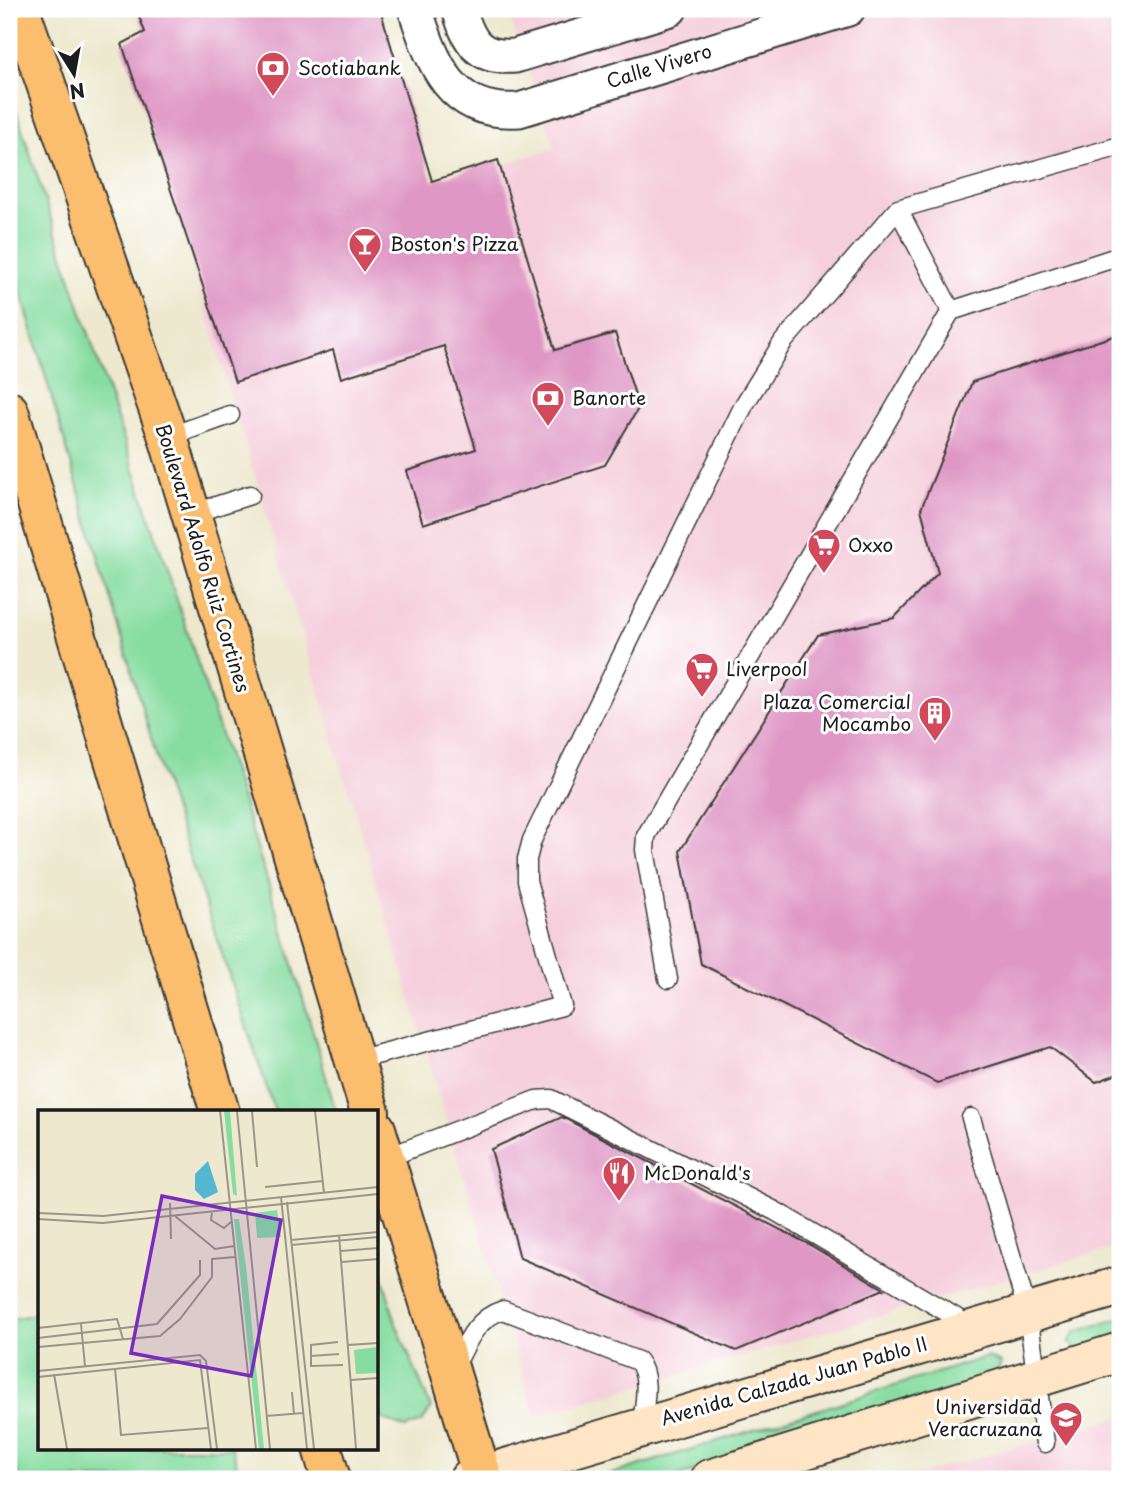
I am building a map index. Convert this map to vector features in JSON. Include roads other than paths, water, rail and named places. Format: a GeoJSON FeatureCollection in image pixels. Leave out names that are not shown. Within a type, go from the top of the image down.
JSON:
{"type":"FeatureCollection","features":[{"type":"Feature","properties":{"kind":"main road","name":"Boulevard Adolfo Ruiz Cortines"},"geometry":{"type":"LineString","coordinates":[[20,9],[168,437],[369,1110]]}},
{"type":"Feature","properties":{"kind":"main road"},"geometry":{"type":"LineString","coordinates":[[9,411],[219,1110]]}},
{"type":"Feature","properties":{"kind":"main road"},"geometry":{"type":"LineString","coordinates":[[381,1143],[452,1373],[478,1478]]}},
{"type":"Feature","properties":{"kind":"main road","name":"Avenida Calzada Juan Pablo II"},"geometry":{"type":"LineString","coordinates":[[478,1478],[642,1425],[1120,1286]]}},
{"type":"Feature","properties":{"kind":"main road"},"geometry":{"type":"LineString","coordinates":[[710,1479],[1120,1352]]}},
{"type":"Feature","properties":{"kind":"main road"},"geometry":{"type":"LineString","coordinates":[[323,1450],[331,1479]]}},
{"type":"Feature","properties":{"kind":"street","name":"Calle Vivero"},"geometry":{"type":"LineString","coordinates":[[415,9],[432,59],[449,85],[470,102],[500,111],[519,110],[848,9]]}},
{"type":"Feature","properties":{"kind":"street"},"geometry":{"type":"LineString","coordinates":[[459,9],[478,50],[495,58],[515,56],[670,9]]}},
{"type":"Feature","properties":{"kind":"lane"},"geometry":{"type":"LineString","coordinates":[[353,1061],[562,1006],[527,881],[527,859],[532,840],[744,405],[783,342],[898,209],[1120,146]]}},
{"type":"Feature","properties":{"kind":"lane"},"geometry":{"type":"LineString","coordinates":[[898,209],[951,311]]}},
{"type":"Feature","properties":{"kind":"lane"},"geometry":{"type":"LineString","coordinates":[[668,979],[645,850],[646,836],[951,311],[1120,256]]}},
{"type":"Feature","properties":{"kind":"lane"},"geometry":{"type":"LineString","coordinates":[[168,437],[230,415]]}},
{"type":"Feature","properties":{"kind":"lane"},"geometry":{"type":"LineString","coordinates":[[191,514],[250,495]]}},
{"type":"Feature","properties":{"kind":"lane"},"geometry":{"type":"LineString","coordinates":[[381,1143],[536,1100],[551,1099],[775,1211],[975,1328]]}},
{"type":"Feature","properties":{"kind":"lane"},"geometry":{"type":"LineString","coordinates":[[971,1118],[1028,1313],[1045,1443]]}},
{"type":"Feature","properties":{"kind":"lane"},"geometry":{"type":"LineString","coordinates":[[452,1373],[478,1324],[491,1314],[503,1310],[638,1361],[644,1368],[645,1380],[642,1425]]}},
{"type":"Feature","properties":{"kind":"place","name":"Scotiabank"},"geometry":{"type":"Point","coordinates":[273,98]}},
{"type":"Feature","properties":{"kind":"place","name":"Boston's Pizza"},"geometry":{"type":"Point","coordinates":[365,274]}},
{"type":"Feature","properties":{"kind":"place","name":"Banorte"},"geometry":{"type":"Point","coordinates":[548,428]}},
{"type":"Feature","properties":{"kind":"place","name":"Oxxo"},"geometry":{"type":"Point","coordinates":[824,575]}},
{"type":"Feature","properties":{"kind":"place","name":"Liverpool"},"geometry":{"type":"Point","coordinates":[702,699]}},
{"type":"Feature","properties":{"kind":"place","name":"Plaza Comercial Mocambo"},"geometry":{"type":"Point","coordinates":[935,743]}},
{"type":"Feature","properties":{"kind":"place","name":"McDonald's"},"geometry":{"type":"Point","coordinates":[619,1203]}},
{"type":"Feature","properties":{"kind":"place","name":"Universidad Veracruzana"},"geometry":{"type":"Point","coordinates":[1066,1448]}}]}
